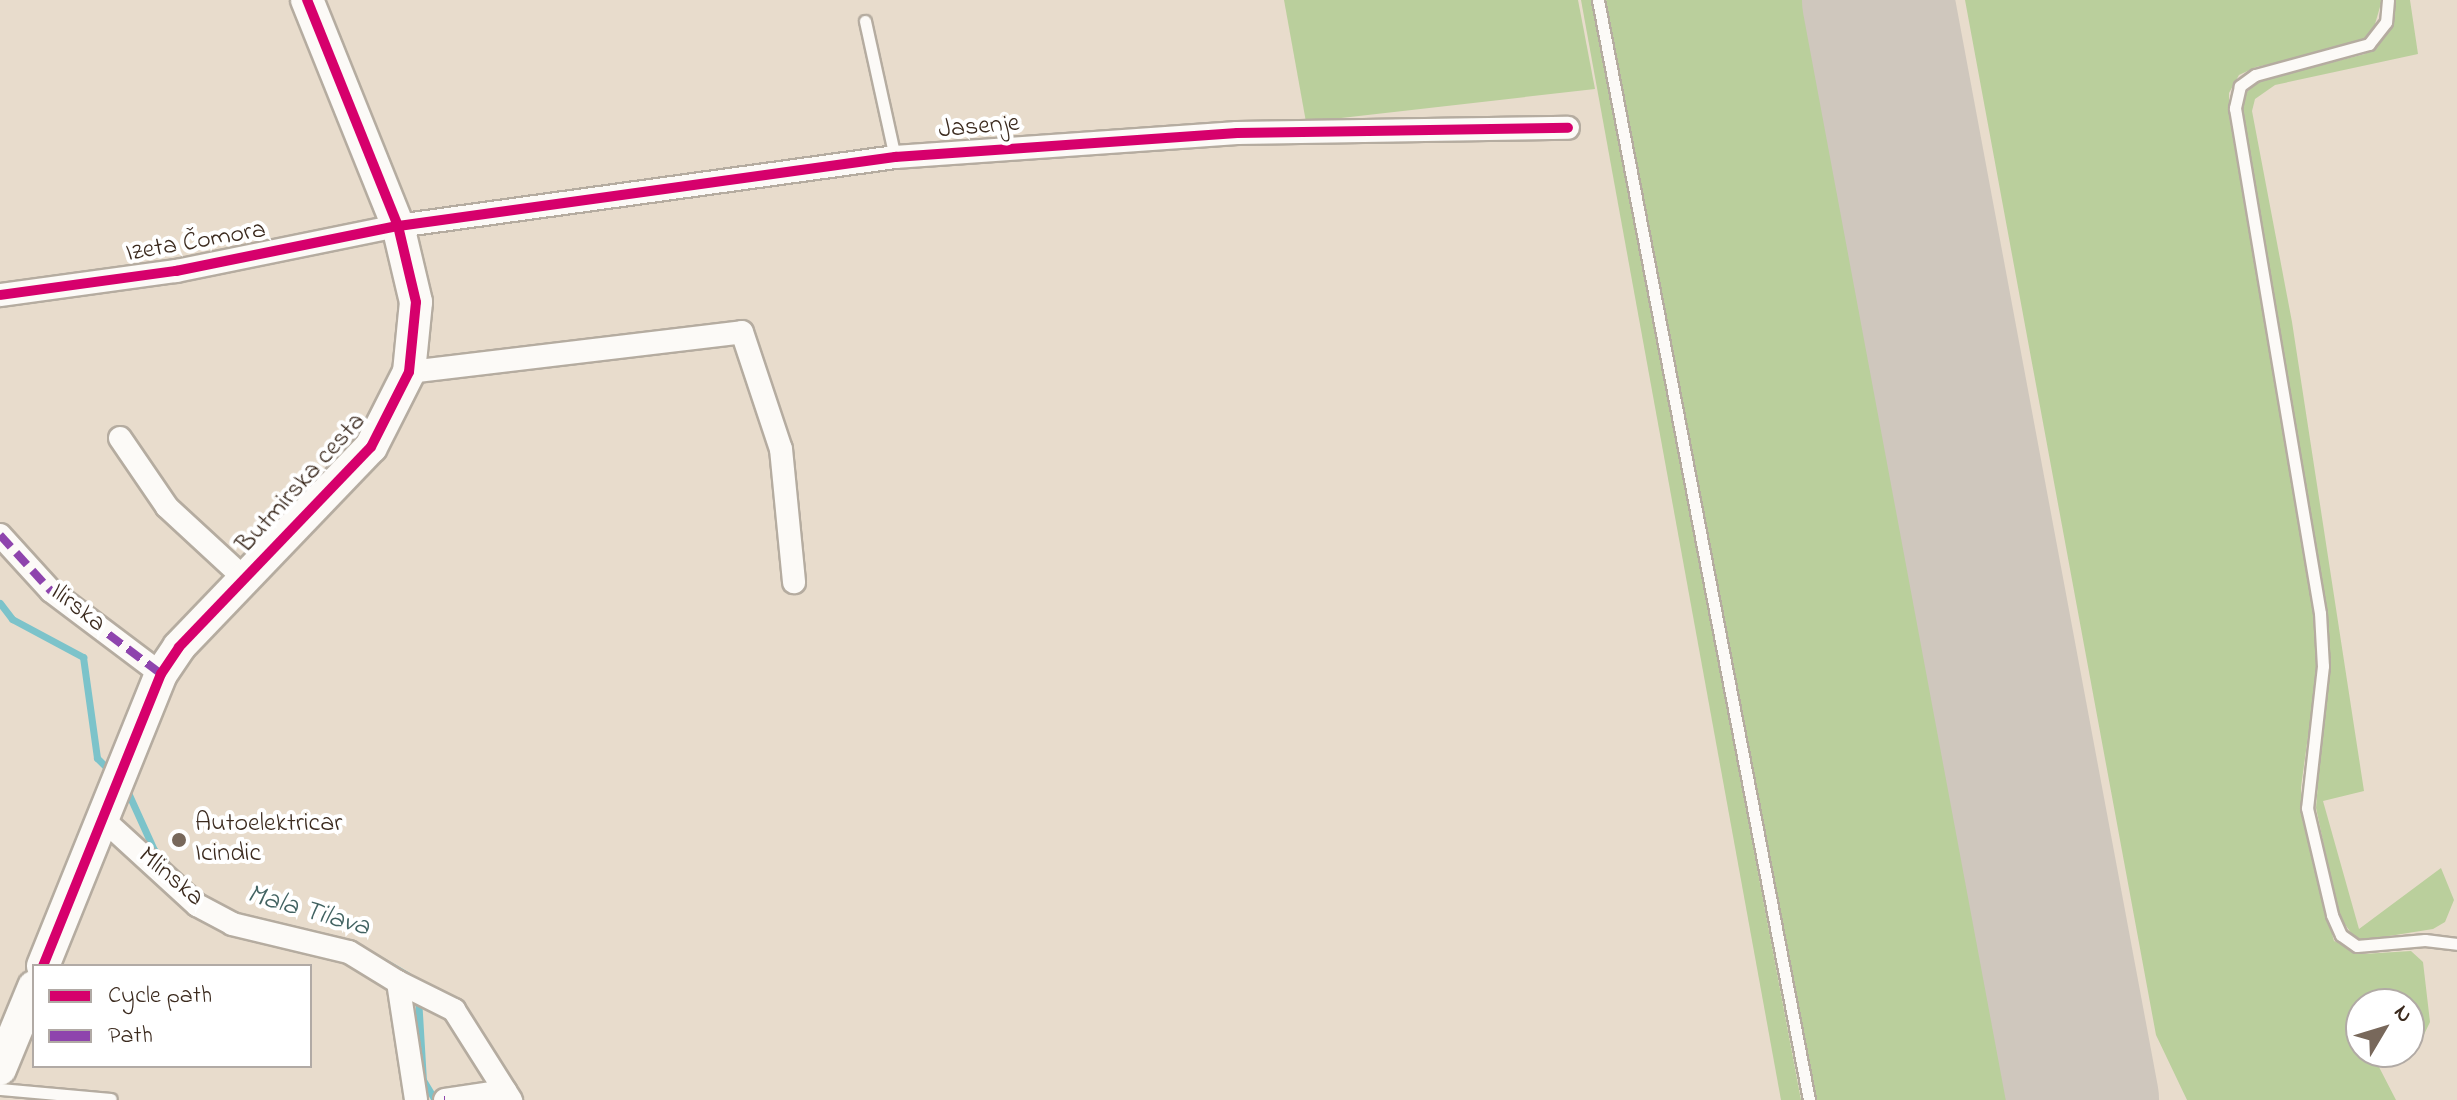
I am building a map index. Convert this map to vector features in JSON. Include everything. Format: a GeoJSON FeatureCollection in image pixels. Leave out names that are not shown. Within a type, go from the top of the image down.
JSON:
{"type":"FeatureCollection","features":[{"type":"Feature","properties":{"kind":"street","name":"Butmirska cesta"},"geometry":{"type":"LineString","coordinates":[[44,964],[110,809],[161,674],[179,647],[371,447],[409,372],[416,302],[398,226],[307,0]]}},
{"type":"Feature","properties":{"kind":"street","name":"Jasenje"},"geometry":{"type":"LineString","coordinates":[[398,226],[895,157],[1221,134],[1568,128]]}},
{"type":"Feature","properties":{"kind":"street","name":"Izeta Čomora"},"geometry":{"type":"LineString","coordinates":[[0,295],[176,271],[398,226]]}},
{"type":"Feature","properties":{"kind":"street"},"geometry":{"type":"LineString","coordinates":[[409,372],[742,332],[781,449],[794,582]]}},
{"type":"Feature","properties":{"kind":"street"},"geometry":{"type":"LineString","coordinates":[[120,438],[167,507],[245,579]]}},
{"type":"Feature","properties":{"kind":"street","name":"Ilirska"},"geometry":{"type":"LineString","coordinates":[[0,535],[51,591],[161,674]]}},
{"type":"Feature","properties":{"kind":"street","name":"Mlinska"},"geometry":{"type":"LineString","coordinates":[[110,809],[171,883],[221,917],[349,952],[454,1010],[508,1096]]}},
{"type":"Feature","properties":{"kind":"street"},"geometry":{"type":"LineString","coordinates":[[406,985],[416,1100]]}},
{"type":"Feature","properties":{"kind":"street"},"geometry":{"type":"LineString","coordinates":[[0,1069],[32,992]]}},
{"type":"Feature","properties":{"kind":"street"},"geometry":{"type":"LineString","coordinates":[[445,1100],[508,1096]]}},
{"type":"Feature","properties":{"kind":"lane"},"geometry":{"type":"LineString","coordinates":[[1598,0],[1809,1100]]}},
{"type":"Feature","properties":{"kind":"lane"},"geometry":{"type":"LineString","coordinates":[[2388,0],[2386,22],[2369,44],[2255,75],[2240,86],[2235,108],[2320,613],[2323,666],[2307,808],[2332,915],[2341,935],[2357,946],[2425,940],[2457,944]]}},
{"type":"Feature","properties":{"kind":"lane"},"geometry":{"type":"LineString","coordinates":[[865,21],[895,157]]}},
{"type":"Feature","properties":{"kind":"lane"},"geometry":{"type":"LineString","coordinates":[[0,1089],[111,1099]]}},
{"type":"Feature","properties":{"kind":"green space"},"geometry":{"type":"Polygon","coordinates":[[[1284,0],[1578,0],[1595,89],[1306,122],[1284,0]]]}},
{"type":"Feature","properties":{"kind":"green space"},"geometry":{"type":"Polygon","coordinates":[[[1581,0],[1593,0],[1801,1100],[1781,1100],[1581,0]]]}},
{"type":"Feature","properties":{"kind":"green space"},"geometry":{"type":"Polygon","coordinates":[[[1606,0],[1806,0],[1929,618],[2016,1100],[1814,1100],[1606,0]]]}},
{"type":"Feature","properties":{"kind":"green space"},"geometry":{"type":"Polygon","coordinates":[[[1965,0],[2382,0],[2373,31],[2355,46],[2256,67],[2239,75],[2229,93],[2229,116],[2316,623],[2318,664],[2301,787],[2302,819],[2334,941],[2363,954],[2411,951],[2423,962],[2430,1022],[2425,1032],[2425,988],[2345,988],[2345,1068],[2380,1068],[2396,1100],[2187,1100],[2156,1035],[1965,0]]]}},
{"type":"Feature","properties":{"kind":"green space"},"geometry":{"type":"Polygon","coordinates":[[[2393,0],[2410,0],[2418,54],[2275,85],[2255,99],[2252,111],[2292,322],[2364,791],[2323,801],[2359,929],[2441,868],[2454,900],[2445,922],[2433,929],[2364,940],[2354,937],[2339,916],[2316,808],[2329,644],[2241,98],[2258,81],[2365,54],[2385,36],[2393,0]]]}},
{"type":"Feature","properties":{"kind":"waterway","name":"Mala Tilava"},"geometry":{"type":"LineString","coordinates":[[0,603],[12,619],[83,657],[97,758],[111,772]]}},
{"type":"Feature","properties":{"kind":"waterway","name":"Mala Tilava"},"geometry":{"type":"LineString","coordinates":[[125,786],[154,850],[166,863]]}},
{"type":"Feature","properties":{"kind":"waterway","name":"Mala Tilava"},"geometry":{"type":"LineString","coordinates":[[362,949],[407,975]]}},
{"type":"Feature","properties":{"kind":"waterway","name":"Mala Tilava"},"geometry":{"type":"LineString","coordinates":[[418,997],[423,1080],[435,1100]]}},
{"type":"Feature","properties":{"kind":"taxiway"},"geometry":{"type":"LineString","coordinates":[[2067,1015],[2110,1100]]}},
{"type":"Feature","properties":{"kind":"runway"},"geometry":{"type":"LineString","coordinates":[[1878,0],[2083,1100]]}},
{"type":"Feature","properties":{"kind":"marked path"},"geometry":{"type":"LineString","coordinates":[[0,535],[51,591],[161,674]]}},
{"type":"Feature","properties":{"kind":"cycle path"},"geometry":{"type":"LineString","coordinates":[[44,964],[161,674],[179,647],[371,447],[409,372],[416,302],[398,226],[307,0]]}},
{"type":"Feature","properties":{"kind":"cycle path"},"geometry":{"type":"LineString","coordinates":[[0,295],[176,271],[398,226],[895,157],[1237,133],[1568,128]]}},
{"type":"Feature","properties":{"kind":"place","name":"Autoelektricar Icindic"},"geometry":{"type":"Point","coordinates":[179,840]}}]}
